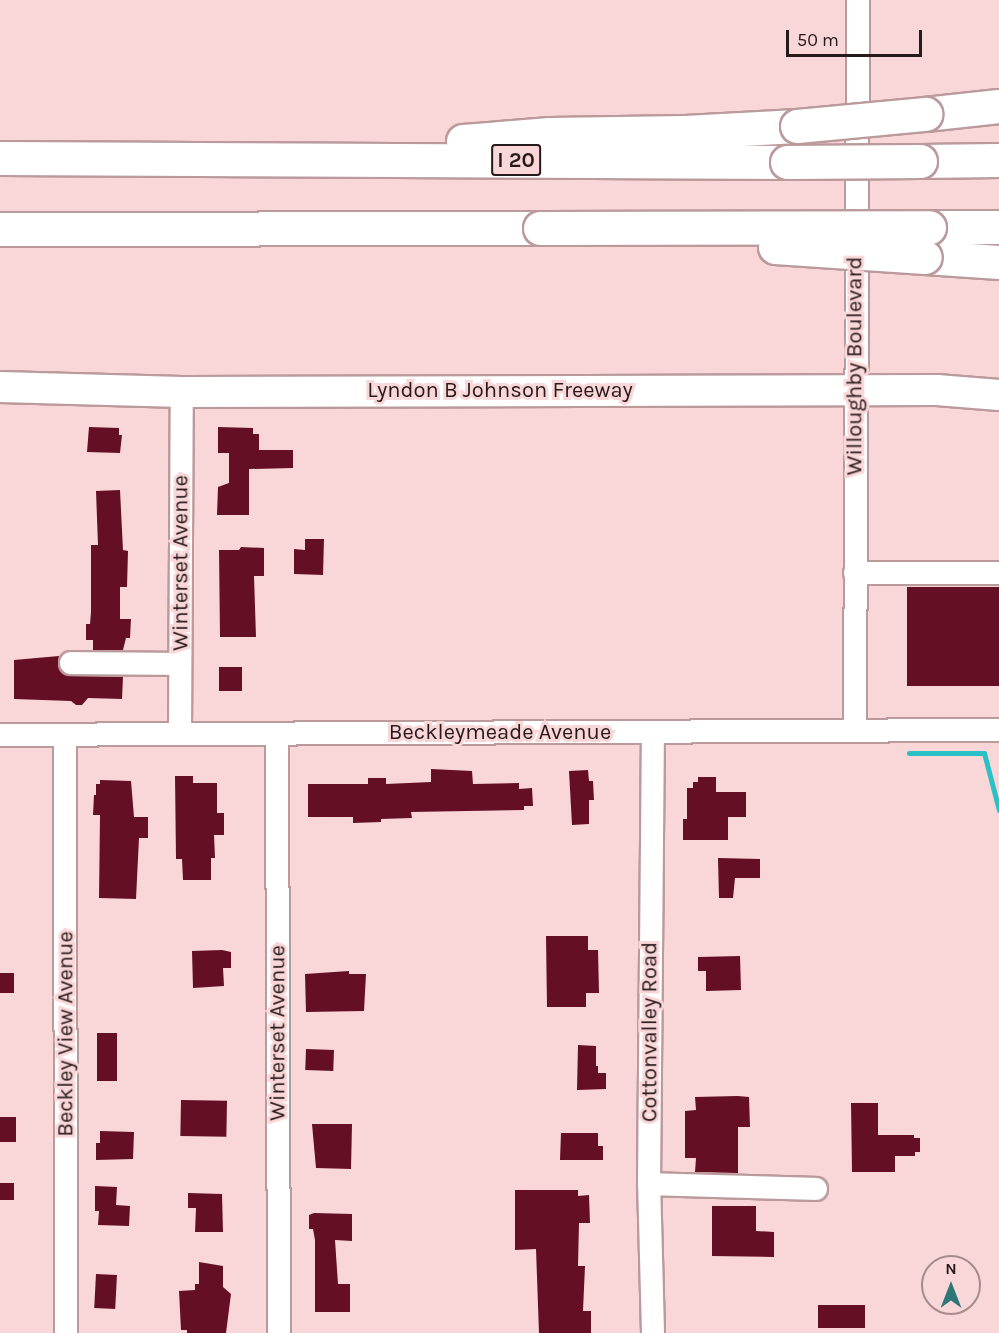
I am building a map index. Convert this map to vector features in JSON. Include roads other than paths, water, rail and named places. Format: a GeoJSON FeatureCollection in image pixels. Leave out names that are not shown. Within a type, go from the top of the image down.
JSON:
{"type":"FeatureCollection","features":[{"type":"Feature","properties":{"kind":"highway"},"geometry":{"type":"LineString","coordinates":[[246,158],[550,134],[685,132],[797,126],[999,106]]}},
{"type":"Feature","properties":{"kind":"highway","name":"I 20"},"geometry":{"type":"LineString","coordinates":[[0,158],[787,162],[999,160]]}},
{"type":"Feature","properties":{"kind":"highway"},"geometry":{"type":"LineString","coordinates":[[927,242],[999,227]]}},
{"type":"Feature","properties":{"kind":"highway"},"geometry":{"type":"LineString","coordinates":[[0,229],[540,228],[927,242],[999,262]]}},
{"type":"Feature","properties":{"kind":"main road","name":"Lyndon B Johnson Freeway"},"geometry":{"type":"LineString","coordinates":[[0,387],[182,392],[937,390],[999,395]]}},
{"type":"Feature","properties":{"kind":"street","name":"Willoughby Boulevard"},"geometry":{"type":"LineString","coordinates":[[855,731],[854,390],[858,0]]}},
{"type":"Feature","properties":{"kind":"street","name":"Winterset Avenue"},"geometry":{"type":"LineString","coordinates":[[180,734],[182,392]]}},
{"type":"Feature","properties":{"kind":"street"},"geometry":{"type":"LineString","coordinates":[[855,573],[999,573]]}},
{"type":"Feature","properties":{"kind":"street"},"geometry":{"type":"LineString","coordinates":[[71,663],[180,664]]}},
{"type":"Feature","properties":{"kind":"street","name":"Beckleymeade Avenue"},"geometry":{"type":"LineString","coordinates":[[0,735],[999,730]]}},
{"type":"Feature","properties":{"kind":"street","name":"Cottonvalley Road"},"geometry":{"type":"LineString","coordinates":[[653,732],[649,1184],[653,1333]]}},
{"type":"Feature","properties":{"kind":"street","name":"Winterset Avenue"},"geometry":{"type":"LineString","coordinates":[[277,734],[279,1333]]}},
{"type":"Feature","properties":{"kind":"street","name":"Beckley View Avenue"},"geometry":{"type":"LineString","coordinates":[[65,735],[66,1333]]}},
{"type":"Feature","properties":{"kind":"street"},"geometry":{"type":"LineString","coordinates":[[649,1184],[816,1189]]}},
{"type":"Feature","properties":{"kind":"waterway"},"geometry":{"type":"LineString","coordinates":[[909,753],[984,753],[999,810]]}}]}
